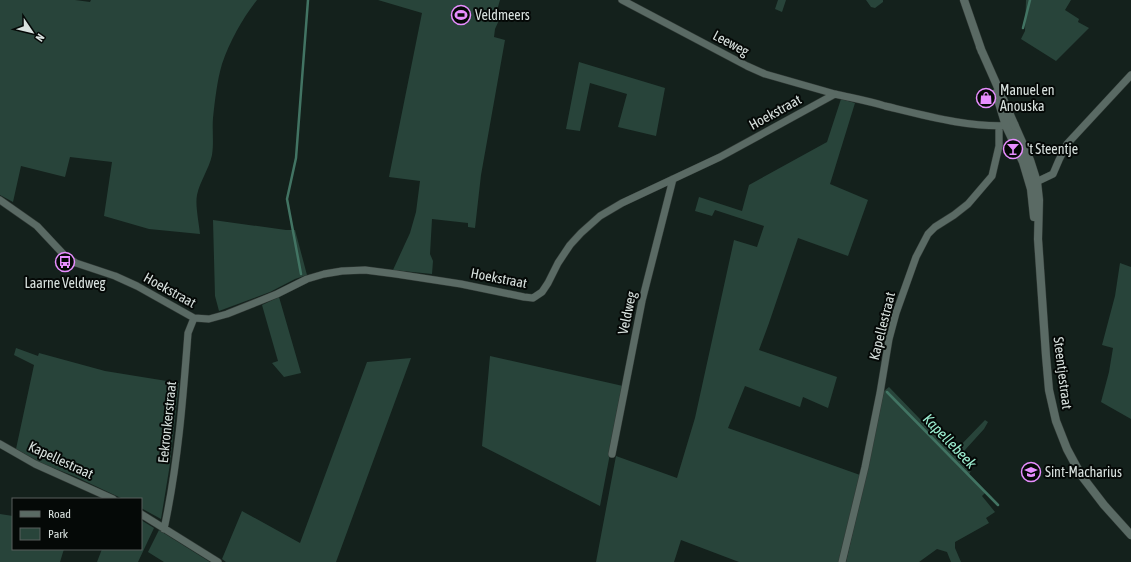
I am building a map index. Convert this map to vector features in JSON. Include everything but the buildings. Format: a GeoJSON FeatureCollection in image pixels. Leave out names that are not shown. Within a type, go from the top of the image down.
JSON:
{"type":"FeatureCollection","features":[{"type":"Feature","properties":{"kind":"street","name":"Leeweg"},"geometry":{"type":"LineString","coordinates":[[622,0],[765,74],[835,94]]}},
{"type":"Feature","properties":{"kind":"street","name":"Steentjestraat"},"geometry":{"type":"LineString","coordinates":[[964,0],[1007,126],[1030,160],[1039,200],[1038,239],[1049,390],[1056,421],[1066,449],[1081,475],[1104,505],[1131,535]]}},
{"type":"Feature","properties":{"kind":"street"},"geometry":{"type":"LineString","coordinates":[[1034,183],[1053,174],[1067,144],[1131,74]]}},
{"type":"Feature","properties":{"kind":"street"},"geometry":{"type":"LineString","coordinates":[[835,94],[928,117],[975,124],[1007,126]]}},
{"type":"Feature","properties":{"kind":"street","name":"Hoekstraat"},"geometry":{"type":"LineString","coordinates":[[0,200],[37,226],[66,257],[76,263],[115,276],[194,318],[209,319],[227,314],[277,294],[307,279],[342,271],[365,270],[396,274],[462,284],[533,298],[542,292],[570,245],[600,216],[622,203],[720,157],[835,94]]}},
{"type":"Feature","properties":{"kind":"street","name":"Kapellestraat"},"geometry":{"type":"LineString","coordinates":[[842,562],[867,460],[889,339],[896,312],[916,257],[928,234],[935,227],[968,204],[992,176],[999,146],[1007,126]]}},
{"type":"Feature","properties":{"kind":"street","name":"Veldweg"},"geometry":{"type":"LineString","coordinates":[[612,454],[642,301],[673,179]]}},
{"type":"Feature","properties":{"kind":"street","name":"Eekronkerstraat"},"geometry":{"type":"LineString","coordinates":[[164,529],[170,505],[180,437],[188,333],[194,318]]}},
{"type":"Feature","properties":{"kind":"street","name":"Kapellestraat"},"geometry":{"type":"LineString","coordinates":[[0,444],[35,464],[111,498]]}},
{"type":"Feature","properties":{"kind":"street"},"geometry":{"type":"LineString","coordinates":[[142,515],[218,562]]}},
{"type":"Feature","properties":{"kind":"green space"},"geometry":{"type":"Polygon","coordinates":[[[0,0],[75,0],[90,2],[91,0],[257,0],[237,30],[225,55],[220,70],[213,118],[212,155],[197,195],[200,234],[149,229],[104,216],[112,162],[70,157],[65,177],[21,166],[13,202],[0,195],[0,0]]]}},
{"type":"Feature","properties":{"kind":"green space"},"geometry":{"type":"Polygon","coordinates":[[[378,0],[500,0],[495,17],[500,18],[495,29],[494,37],[505,40],[481,175],[475,228],[468,227],[468,223],[432,219],[430,254],[433,261],[432,274],[393,270],[410,233],[416,212],[420,181],[389,177],[422,13],[378,0]]]}},
{"type":"Feature","properties":{"kind":"green space"},"geometry":{"type":"Polygon","coordinates":[[[778,0],[786,0],[782,12],[775,9],[778,0]]]}},
{"type":"Feature","properties":{"kind":"green space"},"geometry":{"type":"Polygon","coordinates":[[[866,0],[883,0],[883,2],[875,8],[871,7],[866,0]]]}},
{"type":"Feature","properties":{"kind":"green space"},"geometry":{"type":"Polygon","coordinates":[[[1026,0],[1071,0],[1065,10],[1079,19],[1078,22],[1089,28],[1056,61],[1021,39],[1025,31],[1026,0]]]}},
{"type":"Feature","properties":{"kind":"green space"},"geometry":{"type":"Polygon","coordinates":[[[579,62],[665,88],[656,136],[618,127],[627,94],[590,83],[580,131],[566,129],[579,62]]]}},
{"type":"Feature","properties":{"kind":"green space"},"geometry":{"type":"Polygon","coordinates":[[[841,99],[855,103],[830,184],[868,200],[848,256],[798,238],[759,350],[837,377],[828,408],[803,397],[800,407],[745,386],[728,428],[860,475],[839,562],[739,562],[681,540],[674,562],[596,562],[616,456],[677,478],[695,418],[734,240],[757,247],[764,226],[715,210],[712,216],[695,211],[699,197],[742,211],[749,185],[827,142],[841,99]]]}},
{"type":"Feature","properties":{"kind":"green space"},"geometry":{"type":"Polygon","coordinates":[[[213,220],[295,230],[307,275],[295,279],[270,292],[219,311],[215,296],[213,220]]]}},
{"type":"Feature","properties":{"kind":"green space"},"geometry":{"type":"Polygon","coordinates":[[[1120,263],[1131,267],[1131,419],[1101,402],[1109,372],[1113,348],[1102,345],[1115,296],[1120,263]]]}},
{"type":"Feature","properties":{"kind":"green space"},"geometry":{"type":"Polygon","coordinates":[[[279,297],[301,373],[284,377],[272,363],[278,361],[262,305],[279,297]]]}},
{"type":"Feature","properties":{"kind":"green space"},"geometry":{"type":"Polygon","coordinates":[[[16,348],[38,356],[39,353],[105,371],[179,383],[170,464],[161,519],[142,509],[142,498],[121,498],[74,476],[43,464],[16,449],[34,365],[14,355],[16,348]]]}},
{"type":"Feature","properties":{"kind":"green space"},"geometry":{"type":"Polygon","coordinates":[[[490,356],[623,386],[600,506],[482,446],[490,356]]]}},
{"type":"Feature","properties":{"kind":"green space"},"geometry":{"type":"Polygon","coordinates":[[[411,358],[336,562],[226,562],[222,559],[242,511],[300,543],[367,362],[411,358]]]}},
{"type":"Feature","properties":{"kind":"green space"},"geometry":{"type":"Polygon","coordinates":[[[889,387],[948,448],[958,448],[985,420],[988,422],[984,429],[965,450],[967,466],[971,470],[969,475],[986,492],[982,496],[995,512],[986,518],[989,523],[955,542],[955,548],[961,562],[951,562],[947,552],[937,549],[919,562],[846,562],[884,391],[889,387]]]}},
{"type":"Feature","properties":{"kind":"green space"},"geometry":{"type":"Polygon","coordinates":[[[0,514],[12,516],[12,550],[64,550],[60,562],[0,562],[0,514]]]}},
{"type":"Feature","properties":{"kind":"green space"},"geometry":{"type":"Polygon","coordinates":[[[142,521],[154,528],[138,562],[97,562],[102,550],[142,550],[142,521]]]}},
{"type":"Feature","properties":{"kind":"green space"},"geometry":{"type":"Polygon","coordinates":[[[159,530],[210,562],[164,562],[148,552],[159,530]]]}},
{"type":"Feature","properties":{"kind":"waterway"},"geometry":{"type":"LineString","coordinates":[[301,274],[287,199],[296,158],[308,0]]}},
{"type":"Feature","properties":{"kind":"waterway","name":"Kapellebeek"},"geometry":{"type":"LineString","coordinates":[[1023,28],[1030,0]]}},
{"type":"Feature","properties":{"kind":"waterway","name":"Kapellebeek"},"geometry":{"type":"LineString","coordinates":[[887,392],[998,505]]}},
{"type":"Feature","properties":{"kind":"place","name":"Veldmeers"},"geometry":{"type":"Point","coordinates":[461,15]}},
{"type":"Feature","properties":{"kind":"place","name":"Manuel en Anouska"},"geometry":{"type":"Point","coordinates":[986,98]}},
{"type":"Feature","properties":{"kind":"place","name":"'t Steentje"},"geometry":{"type":"Point","coordinates":[1013,149]}},
{"type":"Feature","properties":{"kind":"place","name":"Laarne Veldweg"},"geometry":{"type":"Point","coordinates":[65,262]}},
{"type":"Feature","properties":{"kind":"place","name":"Sint-Macharius"},"geometry":{"type":"Point","coordinates":[1031,472]}}]}
